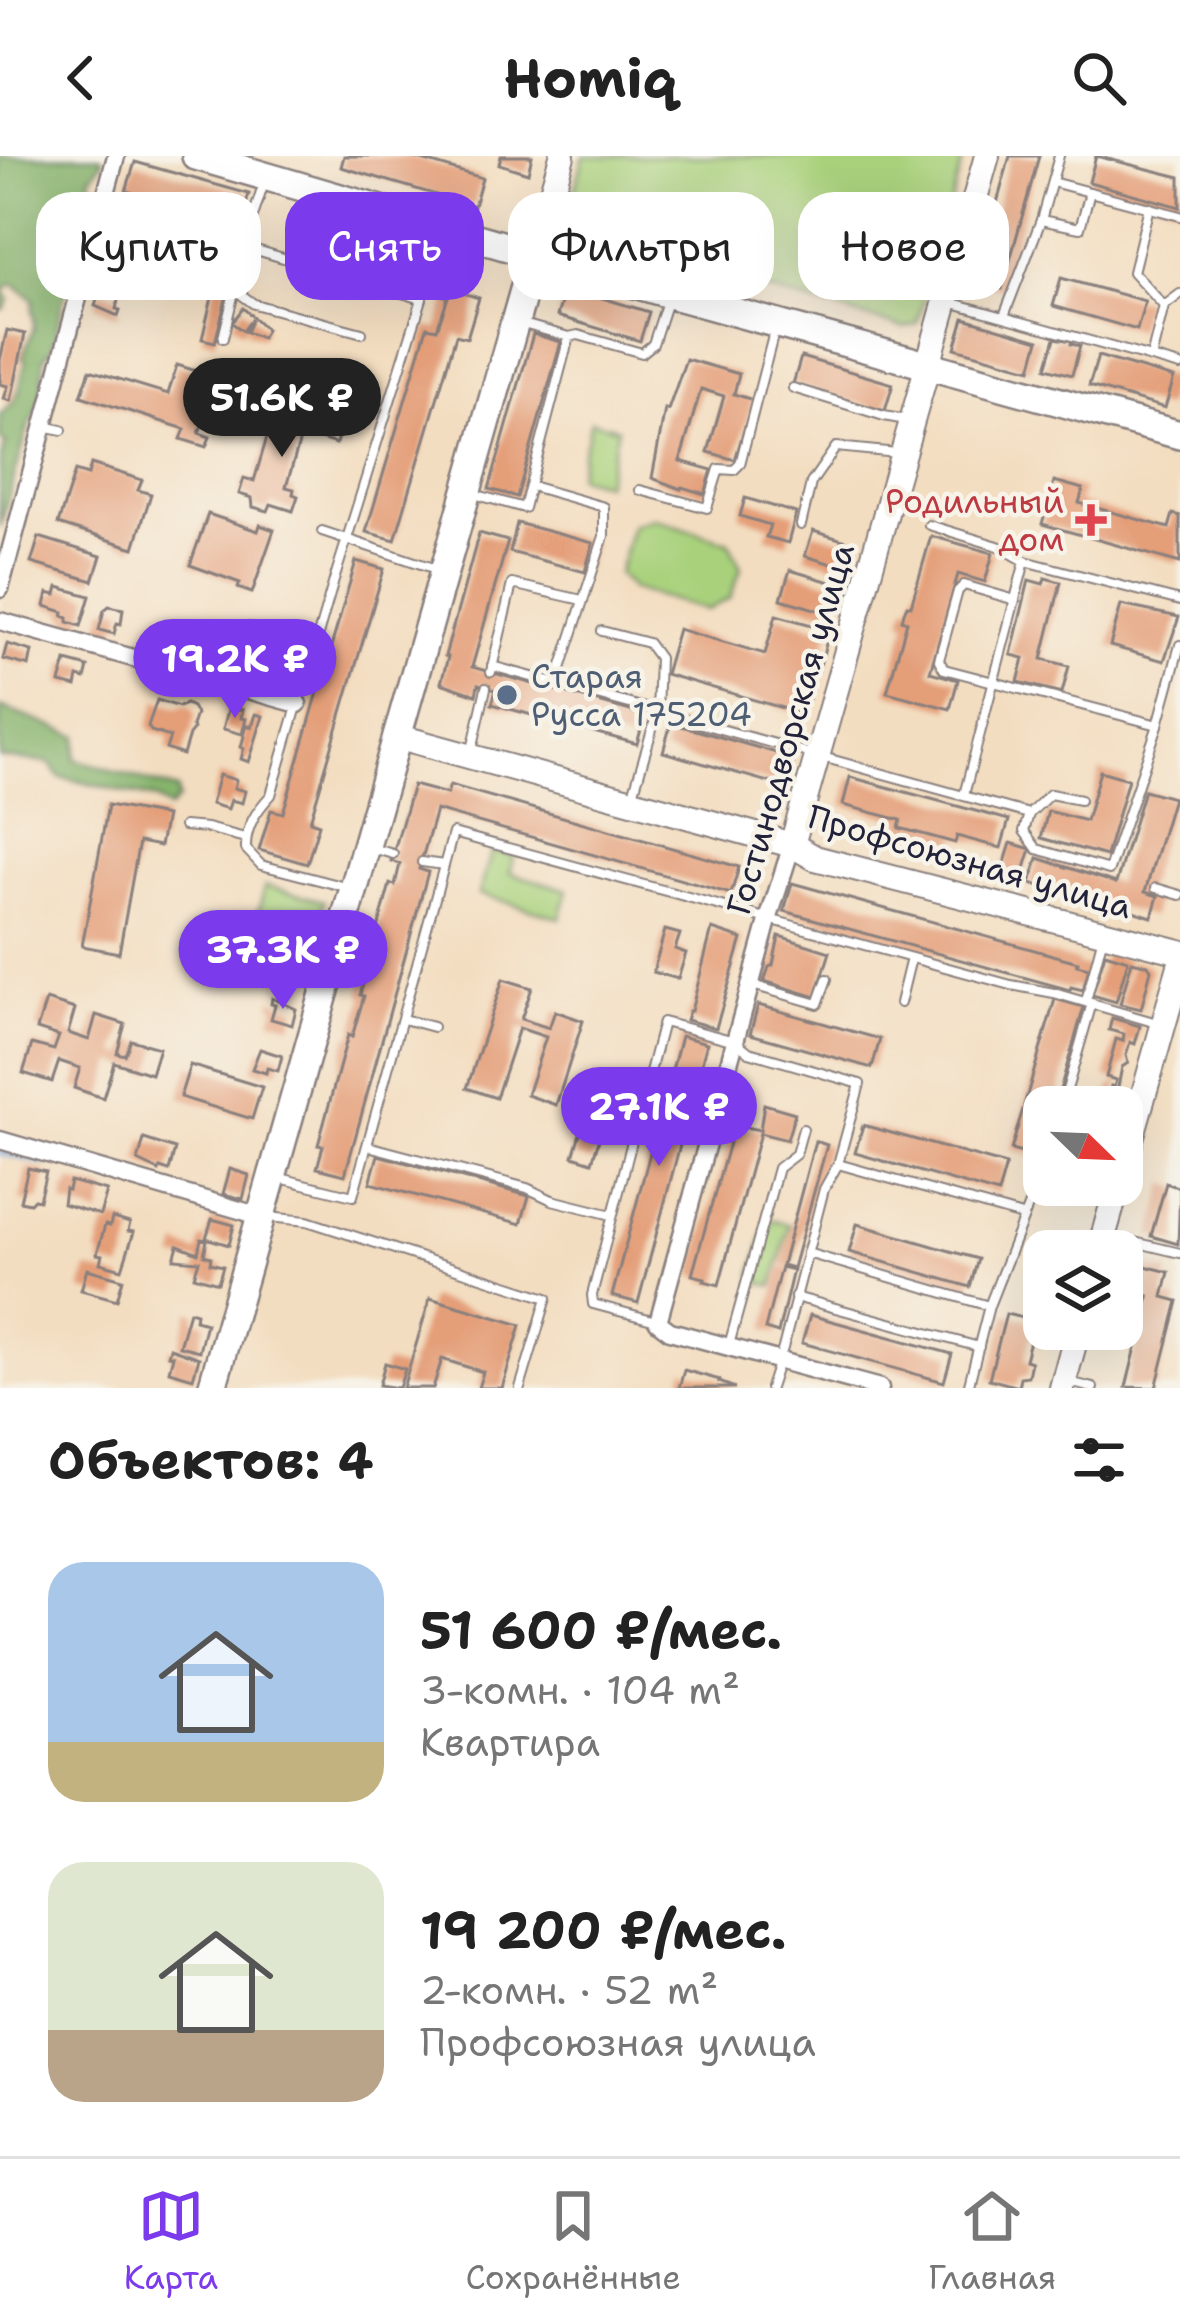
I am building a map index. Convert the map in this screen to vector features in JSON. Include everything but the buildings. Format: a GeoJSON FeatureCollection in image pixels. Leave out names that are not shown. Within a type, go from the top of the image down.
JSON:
{"type":"FeatureCollection","features":[{"type":"Feature","properties":{"kind":"main road"},"geometry":{"type":"LineString","coordinates":[[209,158],[275,172],[508,247]]}},
{"type":"Feature","properties":{"kind":"main road"},"geometry":{"type":"LineString","coordinates":[[212,1388],[521,300]]}},
{"type":"Feature","properties":{"kind":"main road"},"geometry":{"type":"LineString","coordinates":[[690,300],[1180,435]]}},
{"type":"Feature","properties":{"kind":"street"},"geometry":{"type":"LineString","coordinates":[[0,589],[116,156]]}},
{"type":"Feature","properties":{"kind":"street"},"geometry":{"type":"LineString","coordinates":[[552,192],[562,156]]}},
{"type":"Feature","properties":{"kind":"street","name":"Гостинодворская улица"},"geometry":{"type":"LineString","coordinates":[[658,1322],[986,156]]}},
{"type":"Feature","properties":{"kind":"street"},"geometry":{"type":"LineString","coordinates":[[0,621],[298,704]]}},
{"type":"Feature","properties":{"kind":"street","name":"Профсоюзная улица"},"geometry":{"type":"LineString","coordinates":[[396,736],[792,845],[815,858],[1180,952]]}},
{"type":"Feature","properties":{"kind":"street"},"geometry":{"type":"LineString","coordinates":[[1143,1098],[1180,966]]}},
{"type":"Feature","properties":{"kind":"street"},"geometry":{"type":"LineString","coordinates":[[0,1140],[260,1216]]}},
{"type":"Feature","properties":{"kind":"street"},"geometry":{"type":"LineString","coordinates":[[658,1322],[670,1330],[880,1388]]}},
{"type":"Feature","properties":{"kind":"street"},"geometry":{"type":"LineString","coordinates":[[1063,1384],[1072,1350]]}},
{"type":"Feature","properties":{"kind":"lane"},"geometry":{"type":"LineString","coordinates":[[1004,316],[1041,220],[1059,156]]}},
{"type":"Feature","properties":{"kind":"lane"},"geometry":{"type":"LineString","coordinates":[[261,208],[275,172]]}},
{"type":"Feature","properties":{"kind":"lane"},"geometry":{"type":"LineString","coordinates":[[1052,182],[1180,216]]}},
{"type":"Feature","properties":{"kind":"lane"},"geometry":{"type":"LineString","coordinates":[[1041,220],[1080,228],[1090,192]]}},
{"type":"Feature","properties":{"kind":"lane"},"geometry":{"type":"LineString","coordinates":[[1149,207],[1133,272],[1164,307]]}},
{"type":"Feature","properties":{"kind":"lane"},"geometry":{"type":"LineString","coordinates":[[261,251],[422,299],[272,795],[256,810],[245,838],[246,849],[261,865],[353,889]]}},
{"type":"Feature","properties":{"kind":"lane"},"geometry":{"type":"LineString","coordinates":[[1150,358],[1164,307],[1180,294]]}},
{"type":"Feature","properties":{"kind":"lane"},"geometry":{"type":"LineString","coordinates":[[223,338],[232,300]]}},
{"type":"Feature","properties":{"kind":"lane"},"geometry":{"type":"LineString","coordinates":[[249,300],[362,333]]}},
{"type":"Feature","properties":{"kind":"lane"},"geometry":{"type":"LineString","coordinates":[[515,322],[642,352],[653,344],[667,300]]}},
{"type":"Feature","properties":{"kind":"lane"},"geometry":{"type":"LineString","coordinates":[[946,301],[1180,366]]}},
{"type":"Feature","properties":{"kind":"lane"},"geometry":{"type":"LineString","coordinates":[[640,490],[707,508],[719,469],[734,470],[740,464],[776,324]]}},
{"type":"Feature","properties":{"kind":"lane"},"geometry":{"type":"LineString","coordinates":[[466,491],[524,508],[569,338]]}},
{"type":"Feature","properties":{"kind":"lane"},"geometry":{"type":"LineString","coordinates":[[793,388],[914,421]]}},
{"type":"Feature","properties":{"kind":"lane"},"geometry":{"type":"LineString","coordinates":[[43,425],[62,430]]}},
{"type":"Feature","properties":{"kind":"lane"},"geometry":{"type":"LineString","coordinates":[[801,526],[811,484],[836,447],[904,454]]}},
{"type":"Feature","properties":{"kind":"lane"},"geometry":{"type":"LineString","coordinates":[[531,486],[604,507],[604,536],[556,684]]}},
{"type":"Feature","properties":{"kind":"lane"},"geometry":{"type":"LineString","coordinates":[[929,525],[998,547],[1025,561],[1180,601]]}},
{"type":"Feature","properties":{"kind":"lane"},"geometry":{"type":"LineString","coordinates":[[322,531],[443,571]]}},
{"type":"Feature","properties":{"kind":"lane"},"geometry":{"type":"LineString","coordinates":[[964,795],[1025,561]]}},
{"type":"Feature","properties":{"kind":"lane"},"geometry":{"type":"LineString","coordinates":[[582,600],[512,584],[492,669],[1029,814]]}},
{"type":"Feature","properties":{"kind":"lane"},"geometry":{"type":"LineString","coordinates":[[1016,600],[964,585],[958,591],[939,660],[944,669],[1158,725]]}},
{"type":"Feature","properties":{"kind":"lane"},"geometry":{"type":"LineString","coordinates":[[602,631],[648,643],[658,658],[657,713],[632,800]]}},
{"type":"Feature","properties":{"kind":"lane"},"geometry":{"type":"LineString","coordinates":[[219,682],[236,632]]}},
{"type":"Feature","properties":{"kind":"lane"},"geometry":{"type":"LineString","coordinates":[[1080,800],[1050,794],[1029,814],[1024,831],[1037,849],[1109,870],[1180,645]]}},
{"type":"Feature","properties":{"kind":"lane"},"geometry":{"type":"LineString","coordinates":[[470,756],[487,688]]}},
{"type":"Feature","properties":{"kind":"lane"},"geometry":{"type":"LineString","coordinates":[[184,826],[245,838]]}},
{"type":"Feature","properties":{"kind":"lane"},"geometry":{"type":"LineString","coordinates":[[271,1175],[353,1196],[453,833],[1164,1025]]}},
{"type":"Feature","properties":{"kind":"lane"},"geometry":{"type":"LineString","coordinates":[[365,846],[394,854]]}},
{"type":"Feature","properties":{"kind":"lane"},"geometry":{"type":"LineString","coordinates":[[422,862],[444,865]]}},
{"type":"Feature","properties":{"kind":"lane"},"geometry":{"type":"LineString","coordinates":[[1156,888],[1180,895]]}},
{"type":"Feature","properties":{"kind":"lane"},"geometry":{"type":"LineString","coordinates":[[1067,1086],[1103,934]]}},
{"type":"Feature","properties":{"kind":"lane"},"geometry":{"type":"LineString","coordinates":[[900,1003],[911,958]]}},
{"type":"Feature","properties":{"kind":"lane"},"geometry":{"type":"LineString","coordinates":[[751,985],[818,1004],[827,979]]}},
{"type":"Feature","properties":{"kind":"lane"},"geometry":{"type":"LineString","coordinates":[[404,1018],[433,1028]]}},
{"type":"Feature","properties":{"kind":"lane"},"geometry":{"type":"LineString","coordinates":[[658,1322],[593,1304],[592,1295],[663,1022],[860,1084],[838,1164],[824,1189],[770,1388]]}},
{"type":"Feature","properties":{"kind":"lane"},"geometry":{"type":"LineString","coordinates":[[728,1347],[778,1168],[796,1154],[802,1129]]}},
{"type":"Feature","properties":{"kind":"lane"},"geometry":{"type":"LineString","coordinates":[[368,1146],[612,1215]]}},
{"type":"Feature","properties":{"kind":"lane"},"geometry":{"type":"LineString","coordinates":[[838,1164],[1022,1216]]}},
{"type":"Feature","properties":{"kind":"lane"},"geometry":{"type":"LineString","coordinates":[[968,1388],[988,1306],[1026,1206]]}},
{"type":"Feature","properties":{"kind":"lane"},"geometry":{"type":"LineString","coordinates":[[260,1216],[307,1221],[547,1298],[520,1388]]}},
{"type":"Feature","properties":{"kind":"lane"},"geometry":{"type":"LineString","coordinates":[[1143,1248],[1180,1253]]}},
{"type":"Feature","properties":{"kind":"lane"},"geometry":{"type":"LineString","coordinates":[[807,1252],[988,1306]]}},
{"type":"Feature","properties":{"kind":"lane"},"geometry":{"type":"LineString","coordinates":[[796,1298],[979,1347]]}},
{"type":"Feature","properties":{"kind":"lane"},"geometry":{"type":"LineString","coordinates":[[1063,1384],[1093,1388]]}},
{"type":"Feature","properties":{"kind":"green space"},"geometry":{"type":"Polygon","coordinates":[[[0,156],[101,156],[103,161],[90,178],[96,192],[36,192],[36,300],[63,300],[52,349],[44,357],[40,401],[0,527],[0,460],[6,443],[0,440],[0,414],[19,390],[34,322],[34,300],[14,284],[6,287],[9,300],[0,309],[0,156]]]}},
{"type":"Feature","properties":{"kind":"green space"},"geometry":{"type":"Polygon","coordinates":[[[584,156],[964,156],[954,192],[798,192],[798,299],[774,292],[774,192],[574,192],[584,156]]]}},
{"type":"Feature","properties":{"kind":"green space"},"geometry":{"type":"Polygon","coordinates":[[[803,300],[924,300],[917,324],[904,328],[803,300]]]}},
{"type":"Feature","properties":{"kind":"green space"},"geometry":{"type":"Polygon","coordinates":[[[591,421],[618,428],[605,483],[577,476],[591,421]]]}},
{"type":"Feature","properties":{"kind":"green space"},"geometry":{"type":"Polygon","coordinates":[[[653,518],[729,542],[741,568],[730,598],[707,610],[632,589],[618,574],[632,525],[653,518]]]}},
{"type":"Feature","properties":{"kind":"green space"},"geometry":{"type":"Polygon","coordinates":[[[0,707],[78,736],[75,759],[177,790],[178,799],[169,809],[155,799],[59,777],[50,763],[0,758],[0,707]]]}},
{"type":"Feature","properties":{"kind":"green space"},"geometry":{"type":"Polygon","coordinates":[[[492,851],[514,857],[510,873],[568,890],[560,918],[479,894],[492,851]]]}},
{"type":"Feature","properties":{"kind":"green space"},"geometry":{"type":"Polygon","coordinates":[[[265,886],[324,901],[315,932],[260,915],[265,886]]]}},
{"type":"Feature","properties":{"kind":"green space"},"geometry":{"type":"Polygon","coordinates":[[[767,1221],[790,1225],[773,1286],[754,1281],[752,1276],[767,1221]]]}},
{"type":"Feature","properties":{"kind":"waterway"},"geometry":{"type":"LineString","coordinates":[[0,1153],[45,1163]]}},
{"type":"Feature","properties":{"kind":"place","name":"Родильный дом"},"geometry":{"type":"Point","coordinates":[1091,520]}},
{"type":"Feature","properties":{"kind":"place","name":"Старая Русса 175204"},"geometry":{"type":"Point","coordinates":[507,695]}}]}
